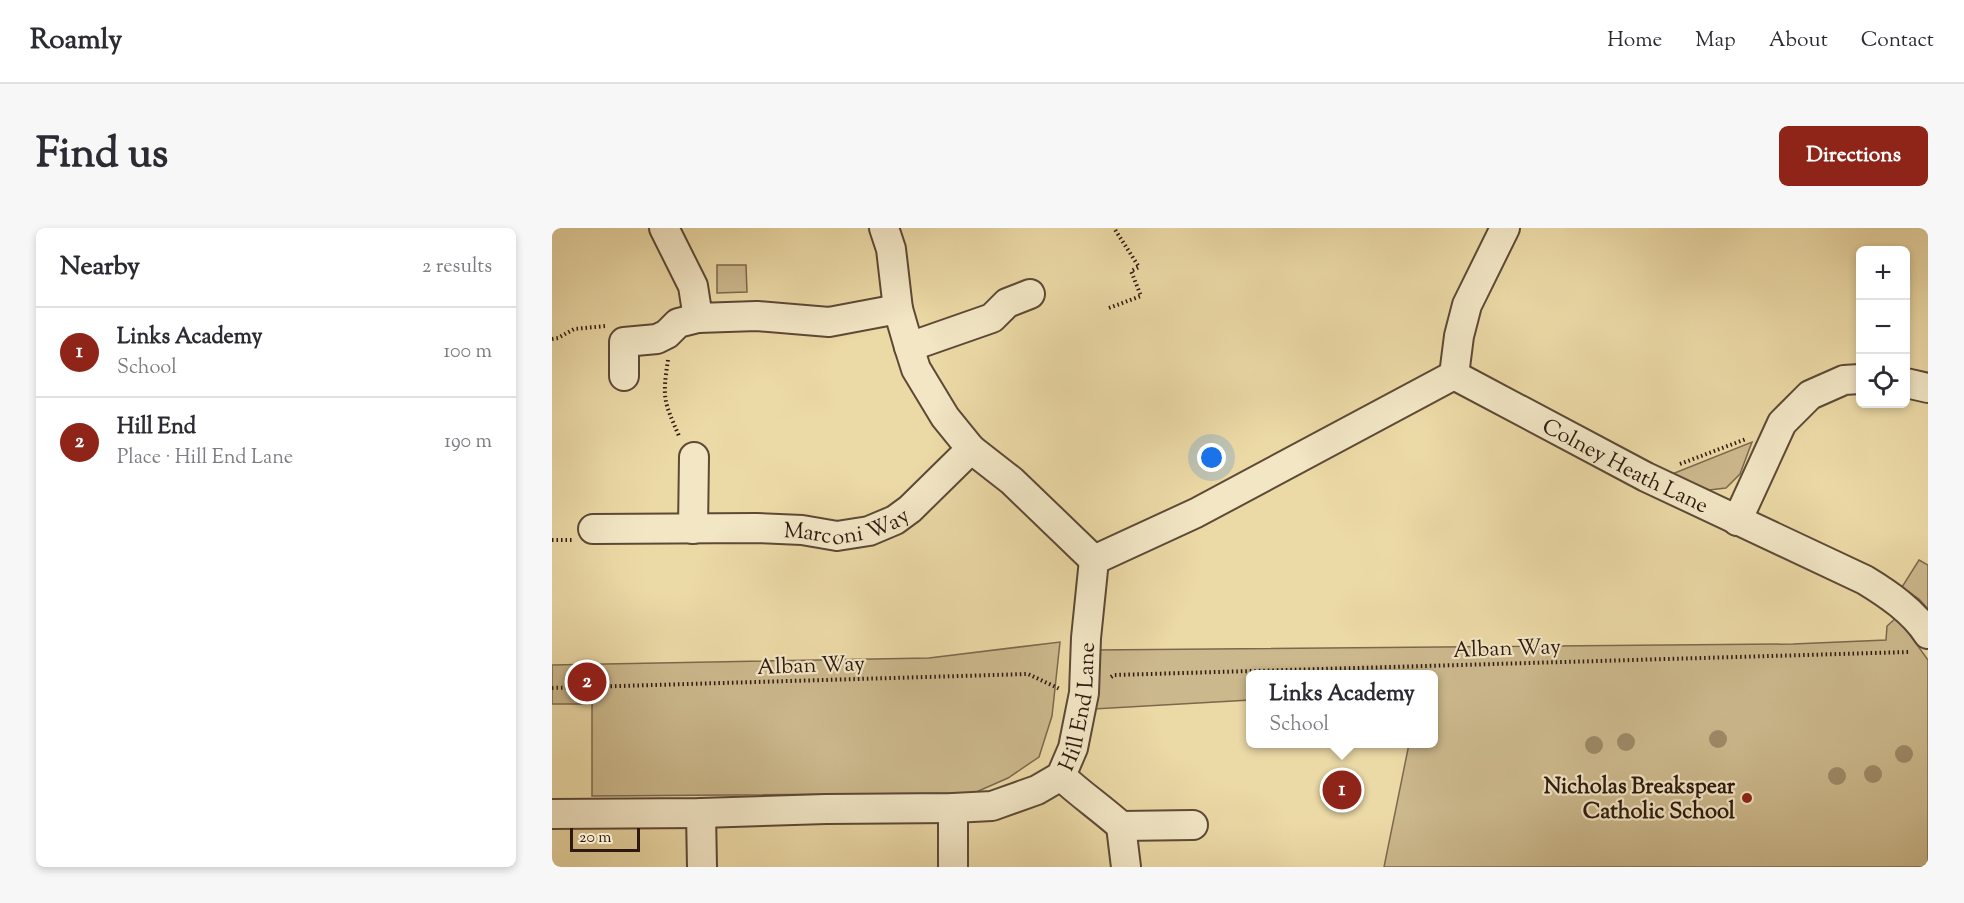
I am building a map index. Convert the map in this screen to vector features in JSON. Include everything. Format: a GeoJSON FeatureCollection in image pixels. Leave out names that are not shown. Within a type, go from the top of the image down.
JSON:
{"type":"FeatureCollection","features":[{"type":"Feature","properties":{"kind":"street"},"geometry":{"type":"LineString","coordinates":[[664,228],[693,286],[698,318]]}},
{"type":"Feature","properties":{"kind":"street"},"geometry":{"type":"LineString","coordinates":[[884,228],[891,249],[898,309],[916,369],[945,417],[971,449],[1011,481],[1094,561],[1196,513],[1454,375],[1461,327],[1467,305],[1502,229]]}},
{"type":"Feature","properties":{"kind":"street"},"geometry":{"type":"LineString","coordinates":[[909,347],[992,318],[1007,303],[1030,294]]}},
{"type":"Feature","properties":{"kind":"street"},"geometry":{"type":"LineString","coordinates":[[624,376],[624,342],[646,341],[667,334],[678,323],[698,318],[756,316],[829,322],[898,309]]}},
{"type":"Feature","properties":{"kind":"street","name":"Colney Heath Lane"},"geometry":{"type":"LineString","coordinates":[[1454,375],[1646,477],[1865,580],[1890,595],[1922,637]]}},
{"type":"Feature","properties":{"kind":"street"},"geometry":{"type":"LineString","coordinates":[[1737,521],[1782,423],[1810,395],[1844,380],[1856,379]]}},
{"type":"Feature","properties":{"kind":"street"},"geometry":{"type":"LineString","coordinates":[[1910,383],[1928,388]]}},
{"type":"Feature","properties":{"kind":"street","name":"Marconi Way"},"geometry":{"type":"LineString","coordinates":[[593,529],[774,529],[837,536],[869,531],[895,520],[910,509],[971,449]]}},
{"type":"Feature","properties":{"kind":"street"},"geometry":{"type":"LineString","coordinates":[[693,529],[694,457]]}},
{"type":"Feature","properties":{"kind":"street","name":"Hill End Lane"},"geometry":{"type":"LineString","coordinates":[[552,814],[953,808],[992,806],[1037,790],[1061,776],[1073,748],[1084,693],[1086,638],[1094,561]]}},
{"type":"Feature","properties":{"kind":"street"},"geometry":{"type":"LineString","coordinates":[[1061,776],[1080,795],[1102,809],[1121,826],[1133,864]]}},
{"type":"Feature","properties":{"kind":"street"},"geometry":{"type":"LineString","coordinates":[[953,808],[953,867]]}},
{"type":"Feature","properties":{"kind":"street"},"geometry":{"type":"LineString","coordinates":[[701,813],[702,867]]}},
{"type":"Feature","properties":{"kind":"street"},"geometry":{"type":"LineString","coordinates":[[1121,826],[1193,825]]}},
{"type":"Feature","properties":{"kind":"path"},"geometry":{"type":"LineString","coordinates":[[1109,308],[1141,296],[1131,270],[1139,267],[1113,228]]}},
{"type":"Feature","properties":{"kind":"path"},"geometry":{"type":"LineString","coordinates":[[667,334],[669,348],[663,393],[665,403],[682,442],[682,453],[694,457]]}},
{"type":"Feature","properties":{"kind":"path"},"geometry":{"type":"LineString","coordinates":[[1646,477],[1756,435],[1778,430]]}},
{"type":"Feature","properties":{"kind":"path","name":"Alban Way"},"geometry":{"type":"LineString","coordinates":[[1107,681],[1114,675],[1922,637]]}},
{"type":"Feature","properties":{"kind":"path","name":"Alban Way"},"geometry":{"type":"LineString","coordinates":[[552,688],[1028,674],[1067,693]]}},
{"type":"Feature","properties":{"kind":"shaded area"},"geometry":{"type":"Polygon","coordinates":[[[717,265],[746,265],[747,292],[717,293],[717,265]]]}},
{"type":"Feature","properties":{"kind":"shaded area"},"geometry":{"type":"Polygon","coordinates":[[[1752,442],[1740,474],[1726,488],[1709,490],[1672,474],[1752,442]]]}},
{"type":"Feature","properties":{"kind":"shaded area"},"geometry":{"type":"Polygon","coordinates":[[[1919,560],[1928,565],[1928,609],[1919,599],[1902,587],[1919,560]]]}},
{"type":"Feature","properties":{"kind":"shaded area"},"geometry":{"type":"Polygon","coordinates":[[[1897,617],[1928,660],[1928,867],[1384,867],[1408,748],[1438,748],[1438,670],[1246,670],[1246,700],[1094,709],[1094,650],[1793,644],[1886,640],[1887,626],[1897,617]]]}},
{"type":"Feature","properties":{"kind":"shaded area"},"geometry":{"type":"Polygon","coordinates":[[[1060,642],[1052,716],[1039,757],[1008,778],[974,793],[592,796],[592,704],[552,704],[552,665],[929,658],[1060,642]]]}},
{"type":"Feature","properties":{"kind":"place","name":"Hill End"},"geometry":{"type":"Point","coordinates":[587,682]}},
{"type":"Feature","properties":{"kind":"place","name":"Links Academy"},"geometry":{"type":"Point","coordinates":[1342,790]}},
{"type":"Feature","properties":{"kind":"place","name":"Nicholas Breakspear Catholic School"},"geometry":{"type":"Point","coordinates":[1747,798]}}]}
